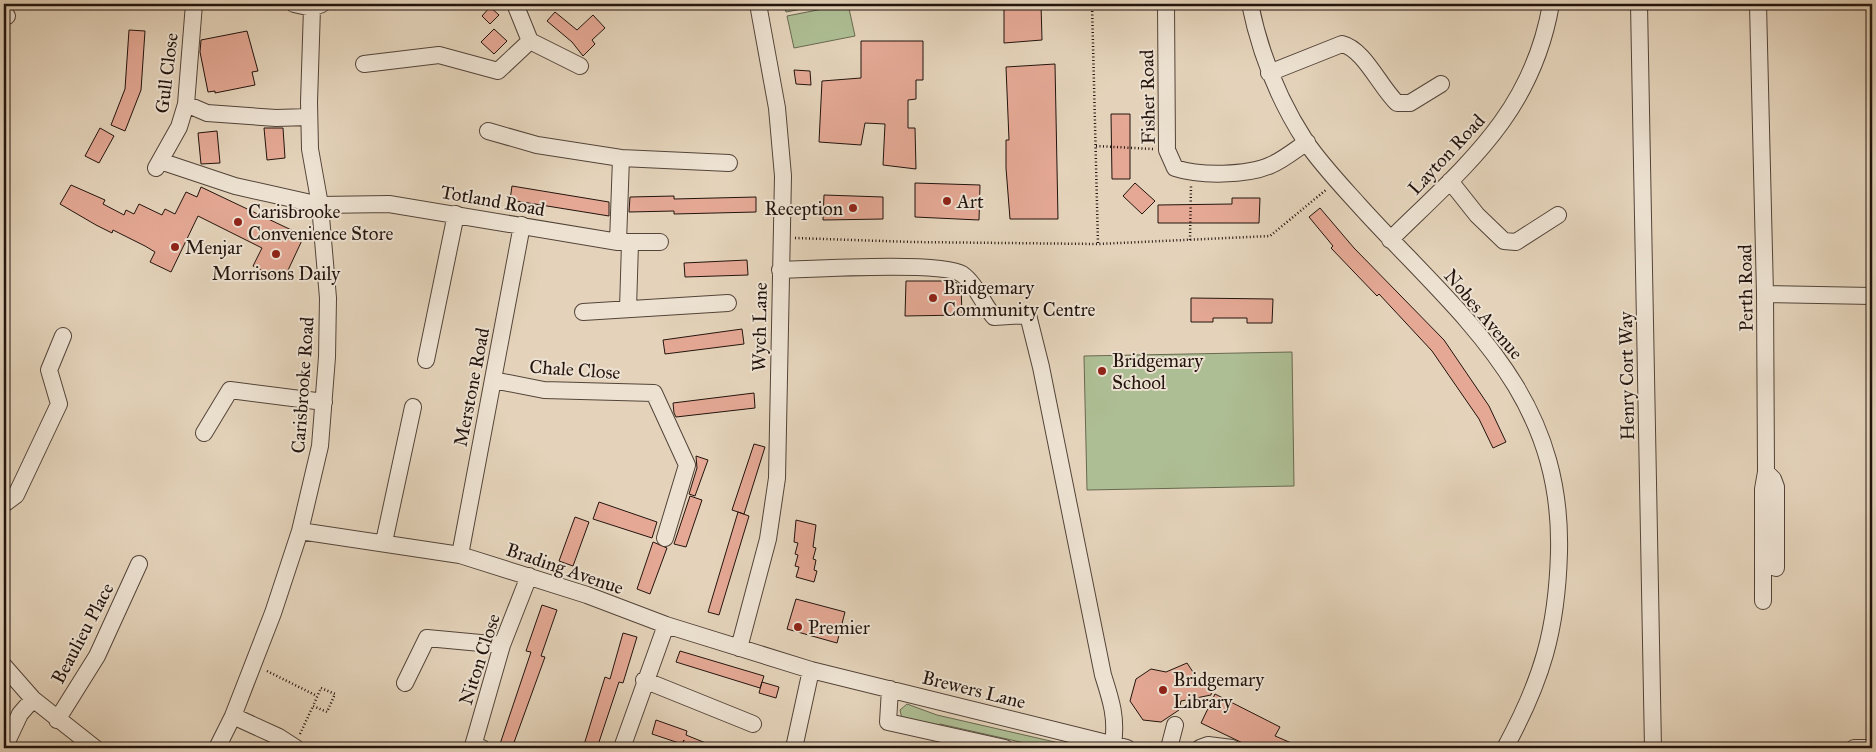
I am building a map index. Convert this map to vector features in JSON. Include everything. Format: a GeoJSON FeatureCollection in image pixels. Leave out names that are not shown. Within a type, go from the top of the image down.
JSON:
{"type":"FeatureCollection","features":[{"type":"Feature","properties":{"kind":"street","name":"Gull Close"},"geometry":{"type":"LineString","coordinates":[[157,165],[179,127],[186,104],[194,4]]}},
{"type":"Feature","properties":{"kind":"street"},"geometry":{"type":"LineString","coordinates":[[294,4],[317,6]]}},
{"type":"Feature","properties":{"kind":"street"},"geometry":{"type":"LineString","coordinates":[[514,4],[530,41],[580,66]]}},
{"type":"Feature","properties":{"kind":"street","name":"Wych Lane"},"geometry":{"type":"LineString","coordinates":[[739,648],[768,539],[777,478],[782,176],[777,108],[758,4]]}},
{"type":"Feature","properties":{"kind":"street","name":"Fisher Road"},"geometry":{"type":"LineString","coordinates":[[1166,4],[1167,150],[1175,168],[1191,173]]}},
{"type":"Feature","properties":{"kind":"street","name":"Nobes Avenue"},"geometry":{"type":"LineString","coordinates":[[1250,4],[1255,30],[1269,73],[1286,108],[1307,142],[1337,180],[1390,240],[1465,316],[1494,351],[1520,392],[1537,428],[1549,465],[1556,500],[1559,539],[1558,592],[1553,627],[1536,684],[1505,748]]}},
{"type":"Feature","properties":{"kind":"street","name":"Layton Road"},"geometry":{"type":"LineString","coordinates":[[1390,240],[1486,144],[1505,120],[1524,89],[1546,32],[1551,4]]}},
{"type":"Feature","properties":{"kind":"street","name":"Henry Cort Way"},"geometry":{"type":"LineString","coordinates":[[1639,4],[1653,748]]}},
{"type":"Feature","properties":{"kind":"street","name":"Perth Road"},"geometry":{"type":"LineString","coordinates":[[1758,4],[1766,294],[1766,472],[1773,479],[1776,487],[1776,568]]}},
{"type":"Feature","properties":{"kind":"street","name":"Carisbrooke Road"},"geometry":{"type":"LineString","coordinates":[[217,748],[233,716],[274,614],[300,531],[320,446],[324,402],[328,298],[320,205],[310,148],[309,117],[317,6]]}},
{"type":"Feature","properties":{"kind":"street"},"geometry":{"type":"LineString","coordinates":[[364,64],[439,55],[498,71],[530,41]]}},
{"type":"Feature","properties":{"kind":"street"},"geometry":{"type":"LineString","coordinates":[[1269,73],[1342,44],[1353,48],[1397,103],[1410,104],[1441,84]]}},
{"type":"Feature","properties":{"kind":"street"},"geometry":{"type":"LineString","coordinates":[[186,104],[207,113],[276,118],[309,117]]}},
{"type":"Feature","properties":{"kind":"street"},"geometry":{"type":"LineString","coordinates":[[488,131],[537,145],[621,158],[729,163]]}},
{"type":"Feature","properties":{"kind":"street"},"geometry":{"type":"LineString","coordinates":[[1191,173],[1256,171],[1272,165],[1307,142]]}},
{"type":"Feature","properties":{"kind":"street"},"geometry":{"type":"LineString","coordinates":[[621,158],[628,309]]}},
{"type":"Feature","properties":{"kind":"street","name":"Totland Road"},"geometry":{"type":"LineString","coordinates":[[157,165],[235,186],[320,205],[389,204],[624,242],[660,242]]}},
{"type":"Feature","properties":{"kind":"street"},"geometry":{"type":"LineString","coordinates":[[1450,181],[1477,216],[1504,241],[1516,242],[1558,216]]}},
{"type":"Feature","properties":{"kind":"street"},"geometry":{"type":"LineString","coordinates":[[426,360],[456,214]]}},
{"type":"Feature","properties":{"kind":"street","name":"Merstone Road"},"geometry":{"type":"LineString","coordinates":[[460,555],[522,226]]}},
{"type":"Feature","properties":{"kind":"street"},"geometry":{"type":"LineString","coordinates":[[780,270],[857,267],[946,269],[961,274],[974,287],[994,317],[1027,311],[1041,367],[1103,675],[1115,710],[1120,746]]}},
{"type":"Feature","properties":{"kind":"street"},"geometry":{"type":"LineString","coordinates":[[1766,294],[1872,296]]}},
{"type":"Feature","properties":{"kind":"street"},"geometry":{"type":"LineString","coordinates":[[583,312],[728,303]]}},
{"type":"Feature","properties":{"kind":"street"},"geometry":{"type":"LineString","coordinates":[[4,504],[16,495],[59,404],[49,370],[62,336]]}},
{"type":"Feature","properties":{"kind":"street","name":"Chale Close"},"geometry":{"type":"LineString","coordinates":[[493,380],[544,390],[654,393],[687,466],[665,538]]}},
{"type":"Feature","properties":{"kind":"street"},"geometry":{"type":"LineString","coordinates":[[204,433],[230,390],[324,402]]}},
{"type":"Feature","properties":{"kind":"street"},"geometry":{"type":"LineString","coordinates":[[384,542],[413,407]]}},
{"type":"Feature","properties":{"kind":"street"},"geometry":{"type":"LineString","coordinates":[[1763,602],[1764,489],[1766,472]]}},
{"type":"Feature","properties":{"kind":"street","name":"Brading Avenue"},"geometry":{"type":"LineString","coordinates":[[300,531],[384,542],[460,555],[529,576],[666,625],[811,670]]}},
{"type":"Feature","properties":{"kind":"street","name":"Beaulieu Place"},"geometry":{"type":"LineString","coordinates":[[57,720],[97,656],[139,564]]}},
{"type":"Feature","properties":{"kind":"street","name":"Niton Close"},"geometry":{"type":"LineString","coordinates":[[482,748],[473,746],[502,645],[529,576]]}},
{"type":"Feature","properties":{"kind":"street"},"geometry":{"type":"LineString","coordinates":[[623,745],[644,680],[666,625]]}},
{"type":"Feature","properties":{"kind":"street"},"geometry":{"type":"LineString","coordinates":[[405,683],[427,638],[502,645]]}},
{"type":"Feature","properties":{"kind":"street"},"geometry":{"type":"LineString","coordinates":[[4,666],[33,699],[57,720],[95,748]]}},
{"type":"Feature","properties":{"kind":"street"},"geometry":{"type":"LineString","coordinates":[[794,748],[811,670]]}},
{"type":"Feature","properties":{"kind":"street","name":"Brewers Lane"},"geometry":{"type":"LineString","coordinates":[[811,670],[1120,746]]}},
{"type":"Feature","properties":{"kind":"street"},"geometry":{"type":"LineString","coordinates":[[644,680],[754,724]]}},
{"type":"Feature","properties":{"kind":"street"},"geometry":{"type":"LineString","coordinates":[[890,690],[888,722],[996,747]]}},
{"type":"Feature","properties":{"kind":"street"},"geometry":{"type":"LineString","coordinates":[[4,748],[20,714],[33,699]]}},
{"type":"Feature","properties":{"kind":"street"},"geometry":{"type":"LineString","coordinates":[[233,716],[295,748]]}},
{"type":"Feature","properties":{"kind":"street"},"geometry":{"type":"LineString","coordinates":[[1169,748],[1175,725]]}},
{"type":"Feature","properties":{"kind":"street"},"geometry":{"type":"LineString","coordinates":[[1200,748],[1208,745],[1232,748]]}},
{"type":"Feature","properties":{"kind":"street"},"geometry":{"type":"LineString","coordinates":[[1854,748],[1872,748]]}},
{"type":"Feature","properties":{"kind":"path"},"geometry":{"type":"LineString","coordinates":[[1092,4],[1098,244]]}},
{"type":"Feature","properties":{"kind":"path"},"geometry":{"type":"LineString","coordinates":[[1096,146],[1167,150]]}},
{"type":"Feature","properties":{"kind":"path"},"geometry":{"type":"LineString","coordinates":[[1190,240],[1191,173]]}},
{"type":"Feature","properties":{"kind":"path"},"geometry":{"type":"LineString","coordinates":[[781,238],[912,242],[1098,244],[1270,236],[1337,180]]}},
{"type":"Feature","properties":{"kind":"path"},"geometry":{"type":"LineString","coordinates":[[254,665],[317,696]]}},
{"type":"Feature","properties":{"kind":"path"},"geometry":{"type":"LineString","coordinates":[[295,748],[317,696],[321,688],[335,694],[327,712],[313,706]]}},
{"type":"Feature","properties":{"kind":"green space"},"geometry":{"type":"Polygon","coordinates":[[[784,4],[829,4],[786,12],[784,4]]]}},
{"type":"Feature","properties":{"kind":"green space"},"geometry":{"type":"Polygon","coordinates":[[[848,4],[855,36],[794,48],[787,16],[848,4]]]}},
{"type":"Feature","properties":{"kind":"green space"},"geometry":{"type":"Polygon","coordinates":[[[1292,352],[1294,486],[1087,490],[1084,356],[1292,352]]]}},
{"type":"Feature","properties":{"kind":"green space"},"geometry":{"type":"Polygon","coordinates":[[[907,704],[937,715],[1081,748],[1047,748],[940,724],[935,727],[902,719],[900,710],[907,704]]]}},
{"type":"Feature","properties":{"kind":"building"},"geometry":{"type":"Polygon","coordinates":[[[1004,4],[1041,4],[1042,40],[1004,43],[1004,4]]]}},
{"type":"Feature","properties":{"kind":"building"},"geometry":{"type":"Polygon","coordinates":[[[490,7],[499,15],[490,24],[482,16],[490,7]]]}},
{"type":"Feature","properties":{"kind":"building"},"geometry":{"type":"Polygon","coordinates":[[[555,12],[577,30],[593,15],[605,28],[592,40],[595,44],[583,56],[572,42],[547,21],[555,12]]]}},
{"type":"Feature","properties":{"kind":"building"},"geometry":{"type":"Polygon","coordinates":[[[494,29],[507,41],[494,54],[481,42],[494,29]]]}},
{"type":"Feature","properties":{"kind":"building"},"geometry":{"type":"Polygon","coordinates":[[[129,30],[145,31],[141,90],[125,131],[111,125],[125,89],[129,30]]]}},
{"type":"Feature","properties":{"kind":"building"},"geometry":{"type":"Polygon","coordinates":[[[247,31],[258,71],[252,72],[255,85],[215,93],[215,91],[208,92],[200,52],[201,40],[247,31]]]}},
{"type":"Feature","properties":{"kind":"building"},"geometry":{"type":"Polygon","coordinates":[[[861,41],[923,41],[923,80],[916,80],[916,99],[908,100],[908,128],[915,128],[916,169],[883,165],[885,124],[865,123],[861,145],[819,142],[822,81],[861,78],[861,41]]]}},
{"type":"Feature","properties":{"kind":"building"},"geometry":{"type":"Polygon","coordinates":[[[1055,64],[1058,219],[1010,219],[1006,168],[1006,140],[1009,140],[1006,67],[1055,64]]]}},
{"type":"Feature","properties":{"kind":"building"},"geometry":{"type":"Polygon","coordinates":[[[794,70],[810,71],[811,85],[796,84],[794,70]]]}},
{"type":"Feature","properties":{"kind":"building"},"geometry":{"type":"Polygon","coordinates":[[[1111,114],[1130,114],[1130,179],[1112,179],[1111,114]]]}},
{"type":"Feature","properties":{"kind":"building"},"geometry":{"type":"Polygon","coordinates":[[[100,128],[114,136],[99,163],[85,156],[100,128]]]}},
{"type":"Feature","properties":{"kind":"building"},"geometry":{"type":"Polygon","coordinates":[[[264,128],[283,128],[285,158],[267,160],[264,128]]]}},
{"type":"Feature","properties":{"kind":"building"},"geometry":{"type":"Polygon","coordinates":[[[217,131],[220,163],[201,164],[198,133],[217,131]]]}},
{"type":"Feature","properties":{"kind":"building","name":"Art"},"geometry":{"type":"Polygon","coordinates":[[[915,183],[980,185],[979,220],[915,217],[915,183]]]}},
{"type":"Feature","properties":{"kind":"building"},"geometry":{"type":"Polygon","coordinates":[[[1135,183],[1155,201],[1142,214],[1123,196],[1135,183]]]}},
{"type":"Feature","properties":{"kind":"building"},"geometry":{"type":"Polygon","coordinates":[[[71,185],[105,200],[103,204],[124,215],[126,210],[134,214],[139,204],[162,215],[165,209],[175,214],[186,192],[197,197],[201,187],[304,236],[283,281],[253,266],[262,248],[198,216],[171,272],[150,262],[155,252],[113,230],[112,233],[96,225],[60,204],[71,185]]]}},
{"type":"Feature","properties":{"kind":"building"},"geometry":{"type":"Polygon","coordinates":[[[512,186],[609,202],[609,216],[510,200],[512,186]]]}},
{"type":"Feature","properties":{"kind":"building","name":"Reception"},"geometry":{"type":"Polygon","coordinates":[[[824,195],[883,197],[883,219],[823,220],[824,195]]]}},
{"type":"Feature","properties":{"kind":"building"},"geometry":{"type":"Polygon","coordinates":[[[674,196],[674,199],[756,197],[756,212],[674,214],[674,211],[629,212],[630,197],[674,196]]]}},
{"type":"Feature","properties":{"kind":"building"},"geometry":{"type":"Polygon","coordinates":[[[1232,198],[1260,198],[1259,223],[1158,223],[1158,205],[1232,204],[1232,198]]]}},
{"type":"Feature","properties":{"kind":"building"},"geometry":{"type":"Polygon","coordinates":[[[1320,208],[1354,248],[1444,340],[1489,406],[1506,442],[1493,448],[1479,419],[1432,351],[1379,294],[1377,296],[1331,248],[1333,246],[1309,217],[1320,208]]]}},
{"type":"Feature","properties":{"kind":"building"},"geometry":{"type":"Polygon","coordinates":[[[747,260],[748,275],[685,277],[684,263],[747,260]]]}},
{"type":"Feature","properties":{"kind":"building","name":"Bridgemary Community Centre"},"geometry":{"type":"Polygon","coordinates":[[[906,281],[950,281],[957,283],[961,286],[962,315],[905,316],[906,281]]]}},
{"type":"Feature","properties":{"kind":"building"},"geometry":{"type":"Polygon","coordinates":[[[1191,298],[1273,299],[1272,323],[1247,323],[1247,318],[1213,318],[1213,322],[1191,322],[1191,298]]]}},
{"type":"Feature","properties":{"kind":"building"},"geometry":{"type":"Polygon","coordinates":[[[742,329],[744,344],[665,354],[663,340],[742,329]]]}},
{"type":"Feature","properties":{"kind":"building"},"geometry":{"type":"Polygon","coordinates":[[[754,393],[755,408],[676,417],[674,413],[673,403],[754,393]]]}},
{"type":"Feature","properties":{"kind":"building"},"geometry":{"type":"Polygon","coordinates":[[[754,444],[765,447],[744,514],[732,510],[754,444]]]}},
{"type":"Feature","properties":{"kind":"building"},"geometry":{"type":"Polygon","coordinates":[[[696,456],[708,460],[695,496],[689,494],[697,468],[696,456]]]}},
{"type":"Feature","properties":{"kind":"building"},"geometry":{"type":"Polygon","coordinates":[[[690,496],[702,500],[686,547],[674,544],[690,496]]]}},
{"type":"Feature","properties":{"kind":"building"},"geometry":{"type":"Polygon","coordinates":[[[599,502],[657,522],[652,538],[593,519],[599,502]]]}},
{"type":"Feature","properties":{"kind":"building"},"geometry":{"type":"Polygon","coordinates":[[[738,512],[749,516],[719,615],[708,612],[738,512]]]}},
{"type":"Feature","properties":{"kind":"building"},"geometry":{"type":"Polygon","coordinates":[[[575,517],[589,522],[573,566],[559,561],[575,517]]]}},
{"type":"Feature","properties":{"kind":"building"},"geometry":{"type":"Polygon","coordinates":[[[796,520],[816,525],[813,547],[816,548],[813,559],[816,560],[814,570],[817,571],[814,582],[796,577],[799,567],[795,566],[798,555],[795,554],[798,543],[794,542],[796,520]]]}},
{"type":"Feature","properties":{"kind":"building"},"geometry":{"type":"Polygon","coordinates":[[[653,542],[667,548],[650,594],[637,589],[653,542]]]}},
{"type":"Feature","properties":{"kind":"building"},"geometry":{"type":"Polygon","coordinates":[[[796,599],[845,612],[837,643],[787,629],[796,599]]]}},
{"type":"Feature","properties":{"kind":"building"},"geometry":{"type":"Polygon","coordinates":[[[542,605],[557,610],[541,656],[545,657],[512,748],[500,744],[531,652],[526,651],[542,605]]]}},
{"type":"Feature","properties":{"kind":"building"},"geometry":{"type":"Polygon","coordinates":[[[623,633],[637,637],[623,683],[619,682],[597,748],[583,748],[605,677],[610,679],[623,633]]]}},
{"type":"Feature","properties":{"kind":"building"},"geometry":{"type":"Polygon","coordinates":[[[680,651],[764,676],[760,688],[676,662],[680,651]]]}},
{"type":"Feature","properties":{"kind":"building","name":"Bridgemary Library"},"geometry":{"type":"Polygon","coordinates":[[[1187,663],[1199,681],[1213,685],[1211,695],[1181,701],[1179,710],[1161,722],[1143,720],[1130,701],[1136,679],[1151,669],[1166,672],[1187,663]]]}},
{"type":"Feature","properties":{"kind":"building"},"geometry":{"type":"Polygon","coordinates":[[[762,682],[779,687],[776,698],[759,693],[762,682]]]}},
{"type":"Feature","properties":{"kind":"building"},"geometry":{"type":"Polygon","coordinates":[[[1215,694],[1280,727],[1275,736],[1303,748],[1253,748],[1201,723],[1215,694]]]}},
{"type":"Feature","properties":{"kind":"building"},"geometry":{"type":"Polygon","coordinates":[[[656,720],[687,731],[686,735],[718,748],[681,748],[684,740],[682,744],[652,734],[656,720]]]}},
{"type":"Feature","properties":{"kind":"place","name":"Art"},"geometry":{"type":"Point","coordinates":[947,201]}},
{"type":"Feature","properties":{"kind":"place","name":"Reception"},"geometry":{"type":"Point","coordinates":[853,208]}},
{"type":"Feature","properties":{"kind":"place","name":"Carisbrooke Convenience Store"},"geometry":{"type":"Point","coordinates":[238,222]}},
{"type":"Feature","properties":{"kind":"place","name":"Menjar"},"geometry":{"type":"Point","coordinates":[175,247]}},
{"type":"Feature","properties":{"kind":"place","name":"Morrisons Daily"},"geometry":{"type":"Point","coordinates":[276,254]}},
{"type":"Feature","properties":{"kind":"place","name":"Bridgemary Community Centre"},"geometry":{"type":"Point","coordinates":[933,298]}},
{"type":"Feature","properties":{"kind":"place","name":"Bridgemary School"},"geometry":{"type":"Point","coordinates":[1102,371]}},
{"type":"Feature","properties":{"kind":"place","name":"Premier"},"geometry":{"type":"Point","coordinates":[798,627]}},
{"type":"Feature","properties":{"kind":"place","name":"Bridgemary Library"},"geometry":{"type":"Point","coordinates":[1163,690]}}]}
